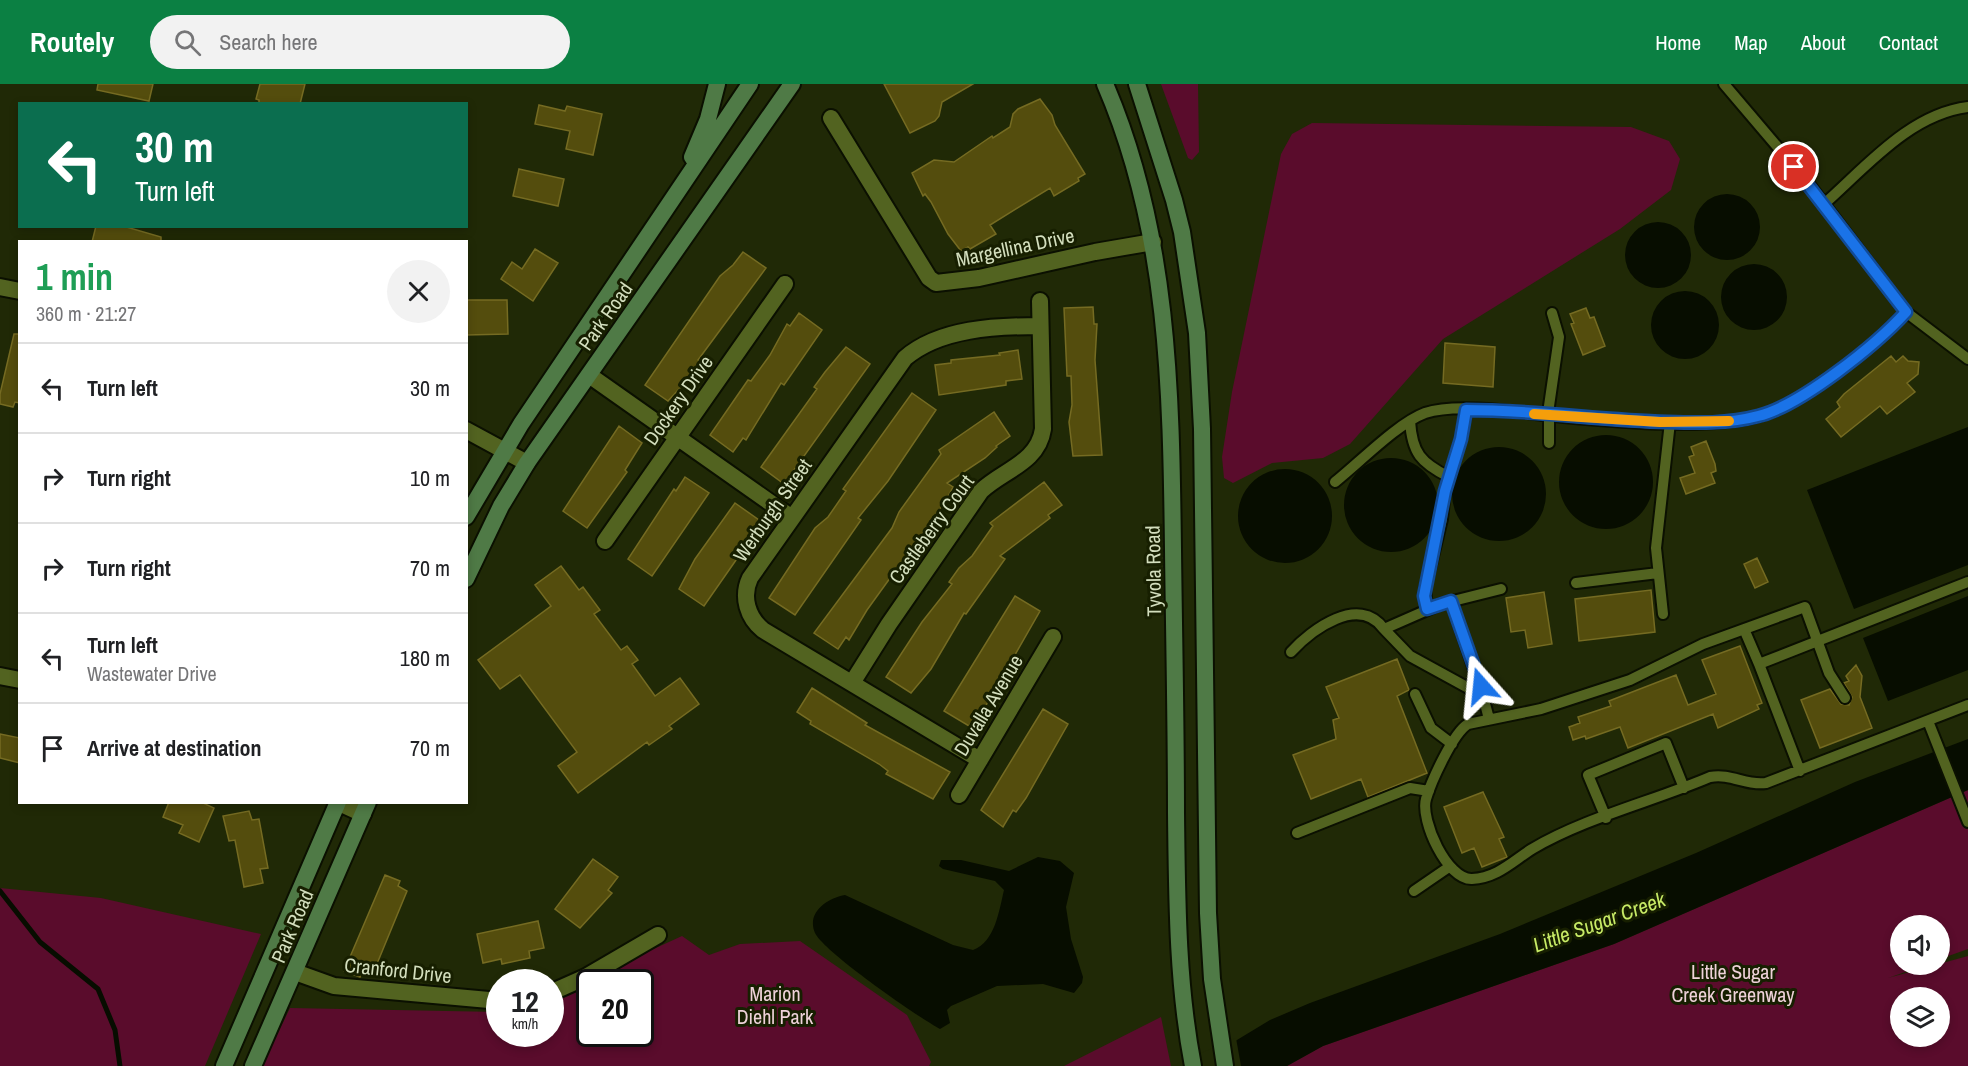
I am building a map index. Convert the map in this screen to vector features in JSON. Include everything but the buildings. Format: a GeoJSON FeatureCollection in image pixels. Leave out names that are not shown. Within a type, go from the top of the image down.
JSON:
{"type":"FeatureCollection","features":[{"type":"Feature","properties":{"kind":"main road"},"geometry":{"type":"LineString","coordinates":[[666,210],[700,140],[717,84]]}},
{"type":"Feature","properties":{"kind":"main road","name":"Park Road"},"geometry":{"type":"LineString","coordinates":[[468,513],[504,450],[750,84]]}},
{"type":"Feature","properties":{"kind":"main road","name":"Park Road"},"geometry":{"type":"LineString","coordinates":[[468,575],[501,506],[527,463],[792,84]]}},
{"type":"Feature","properties":{"kind":"main road","name":"Tyvola Road"},"geometry":{"type":"LineString","coordinates":[[1105,84],[1130,155],[1153,242],[1165,319],[1170,382],[1177,883],[1185,1012],[1193,1066]]}},
{"type":"Feature","properties":{"kind":"main road"},"geometry":{"type":"LineString","coordinates":[[1137,84],[1174,200],[1197,333],[1202,429],[1206,857],[1215,999],[1226,1066]]}},
{"type":"Feature","properties":{"kind":"main road","name":"Park Road"},"geometry":{"type":"LineString","coordinates":[[224,1066],[338,804]]}},
{"type":"Feature","properties":{"kind":"main road","name":"Park Road"},"geometry":{"type":"LineString","coordinates":[[253,1066],[366,808]]}},
{"type":"Feature","properties":{"kind":"street","name":"Margellina Drive"},"geometry":{"type":"LineString","coordinates":[[831,118],[927,275],[936,283],[979,278],[1095,252],[1153,242]]}},
{"type":"Feature","properties":{"kind":"street","name":"Dockery Drive"},"geometry":{"type":"LineString","coordinates":[[605,541],[785,284]]}},
{"type":"Feature","properties":{"kind":"street"},"geometry":{"type":"LineString","coordinates":[[0,287],[18,291]]}},
{"type":"Feature","properties":{"kind":"street","name":"Castleberry Court"},"geometry":{"type":"LineString","coordinates":[[852,683],[889,624],[981,491],[1027,459],[1040,443],[1044,429],[1040,301]]}},
{"type":"Feature","properties":{"kind":"street","name":"Werburgh Street"},"geometry":{"type":"LineString","coordinates":[[980,760],[763,630],[750,614],[746,596],[749,580],[890,377],[911,352],[927,342],[943,337],[1009,327],[1040,326]]}},
{"type":"Feature","properties":{"kind":"street"},"geometry":{"type":"LineString","coordinates":[[589,375],[792,518]]}},
{"type":"Feature","properties":{"kind":"street"},"geometry":{"type":"LineString","coordinates":[[468,431],[527,463]]}},
{"type":"Feature","properties":{"kind":"street","name":"Duvalla Avenue"},"geometry":{"type":"LineString","coordinates":[[959,795],[1053,636]]}},
{"type":"Feature","properties":{"kind":"street"},"geometry":{"type":"LineString","coordinates":[[0,676],[18,680]]}},
{"type":"Feature","properties":{"kind":"street"},"geometry":{"type":"LineString","coordinates":[[344,804],[366,808]]}},
{"type":"Feature","properties":{"kind":"street"},"geometry":{"type":"LineString","coordinates":[[564,987],[586,977],[658,935]]}},
{"type":"Feature","properties":{"kind":"street","name":"Cranford Drive"},"geometry":{"type":"LineString","coordinates":[[295,972],[334,986],[486,999]]}},
{"type":"Feature","properties":{"kind":"lane"},"geometry":{"type":"LineString","coordinates":[[1724,84],[1824,204],[1906,312],[1968,359]]}},
{"type":"Feature","properties":{"kind":"lane"},"geometry":{"type":"LineString","coordinates":[[1824,204],[1916,126],[1939,113],[1968,107]]}},
{"type":"Feature","properties":{"kind":"lane"},"geometry":{"type":"LineString","coordinates":[[1335,482],[1410,421],[1433,411],[1466,410],[1670,422],[1724,422],[1756,417],[1782,407],[1822,382],[1906,312]]}},
{"type":"Feature","properties":{"kind":"lane"},"geometry":{"type":"LineString","coordinates":[[1549,443],[1548,415],[1559,337],[1552,313]]}},
{"type":"Feature","properties":{"kind":"lane"},"geometry":{"type":"LineString","coordinates":[[1427,609],[1425,589],[1466,410]]}},
{"type":"Feature","properties":{"kind":"lane"},"geometry":{"type":"LineString","coordinates":[[1410,421],[1411,441],[1417,453],[1427,464],[1449,477]]}},
{"type":"Feature","properties":{"kind":"lane"},"geometry":{"type":"LineString","coordinates":[[1663,614],[1656,548],[1670,422]]}},
{"type":"Feature","properties":{"kind":"lane"},"geometry":{"type":"LineString","coordinates":[[1576,584],[1658,573]]}},
{"type":"Feature","properties":{"kind":"lane"},"geometry":{"type":"LineString","coordinates":[[1759,664],[1968,582]]}},
{"type":"Feature","properties":{"kind":"lane"},"geometry":{"type":"LineString","coordinates":[[1383,629],[1427,609],[1501,589]]}},
{"type":"Feature","properties":{"kind":"lane"},"geometry":{"type":"LineString","coordinates":[[1451,601],[1489,719]]}},
{"type":"Feature","properties":{"kind":"lane"},"geometry":{"type":"LineString","coordinates":[[1845,698],[1833,680],[1805,607],[1692,649],[1630,680],[1541,709],[1489,719],[1464,727],[1452,744],[1429,791],[1425,813],[1449,867],[1466,879],[1490,875],[1549,840],[1684,788],[1718,776],[1729,776],[1751,784],[1767,783],[1930,725],[1968,705]]}},
{"type":"Feature","properties":{"kind":"lane"},"geometry":{"type":"LineString","coordinates":[[1291,652],[1316,628],[1341,618],[1365,615],[1377,620],[1397,646],[1410,656],[1483,696]]}},
{"type":"Feature","properties":{"kind":"lane"},"geometry":{"type":"LineString","coordinates":[[1744,629],[1800,771]]}},
{"type":"Feature","properties":{"kind":"lane"},"geometry":{"type":"LineString","coordinates":[[1415,694],[1431,728],[1452,744]]}},
{"type":"Feature","properties":{"kind":"lane"},"geometry":{"type":"LineString","coordinates":[[1930,725],[1968,822]]}},
{"type":"Feature","properties":{"kind":"lane"},"geometry":{"type":"LineString","coordinates":[[1606,818],[1588,775],[1666,744],[1684,788]]}},
{"type":"Feature","properties":{"kind":"lane"},"geometry":{"type":"LineString","coordinates":[[1297,833],[1410,788],[1429,791]]}},
{"type":"Feature","properties":{"kind":"lane"},"geometry":{"type":"LineString","coordinates":[[1414,891],[1449,867]]}},
{"type":"Feature","properties":{"kind":"green space"},"geometry":{"type":"Polygon","coordinates":[[[1161,84],[1198,84],[1199,152],[1192,160],[1188,158],[1161,84]]]}},
{"type":"Feature","properties":{"kind":"green space"},"geometry":{"type":"Polygon","coordinates":[[[1312,123],[1631,127],[1669,141],[1680,159],[1671,190],[1620,229],[1443,339],[1350,444],[1323,458],[1272,463],[1233,483],[1224,478],[1222,457],[1232,392],[1281,154],[1292,134],[1312,123]]]}},
{"type":"Feature","properties":{"kind":"green space","name":"Little Sugar Creek Greenway"},"geometry":{"type":"Polygon","coordinates":[[[1968,790],[1968,949],[1950,955],[1950,915],[1890,915],[1890,975],[1897,975],[1888,978],[1899,975],[1950,975],[1950,961],[1968,956],[1968,1066],[1287,1066],[1323,1046],[1614,944],[1968,790]]]}},
{"type":"Feature","properties":{"kind":"green space"},"geometry":{"type":"Polygon","coordinates":[[[0,888],[101,898],[261,934],[205,1066],[0,1066],[0,888]]]}},
{"type":"Feature","properties":{"kind":"green space","name":"Marion Diehl Park"},"geometry":{"type":"Polygon","coordinates":[[[682,936],[709,955],[740,944],[800,941],[907,1015],[931,1062],[929,1066],[262,1066],[290,1008],[486,1012],[486,1047],[564,1047],[564,990],[576,985],[576,1047],[654,1047],[654,969],[610,969],[682,936]]]}},
{"type":"Feature","properties":{"kind":"green space"},"geometry":{"type":"Polygon","coordinates":[[[1161,1017],[1171,1066],[1064,1066],[1161,1017]]]}},
{"type":"Feature","properties":{"kind":"water"},"geometry":{"type":"Polygon","coordinates":[[[1727,194],[1740,196],[1750,204],[1758,214],[1760,227],[1758,240],[1750,250],[1740,258],[1727,260],[1714,258],[1704,250],[1696,240],[1694,227],[1696,214],[1704,204],[1714,196],[1727,194]]]}},
{"type":"Feature","properties":{"kind":"water"},"geometry":{"type":"Polygon","coordinates":[[[1658,222],[1671,225],[1681,232],[1688,242],[1691,255],[1688,268],[1681,278],[1671,285],[1658,288],[1645,285],[1635,278],[1628,268],[1625,255],[1628,242],[1635,232],[1645,225],[1658,222]]]}},
{"type":"Feature","properties":{"kind":"water"},"geometry":{"type":"Polygon","coordinates":[[[1754,264],[1767,267],[1777,274],[1784,284],[1787,297],[1784,310],[1777,320],[1767,327],[1754,330],[1741,327],[1731,320],[1724,310],[1721,297],[1724,284],[1731,274],[1741,267],[1754,264]]]}},
{"type":"Feature","properties":{"kind":"water"},"geometry":{"type":"Polygon","coordinates":[[[1678,291],[1692,291],[1704,296],[1714,306],[1719,325],[1714,344],[1704,354],[1692,359],[1678,359],[1666,354],[1656,344],[1651,332],[1651,318],[1656,306],[1666,296],[1678,291]]]}},
{"type":"Feature","properties":{"kind":"water"},"geometry":{"type":"Polygon","coordinates":[[[1968,427],[1968,565],[1854,609],[1807,490],[1968,427]]]}},
{"type":"Feature","properties":{"kind":"water"},"geometry":{"type":"Polygon","coordinates":[[[1606,435],[1624,439],[1639,449],[1649,464],[1653,482],[1649,500],[1639,515],[1624,525],[1606,529],[1588,525],[1573,515],[1563,500],[1559,482],[1563,464],[1573,449],[1588,439],[1606,435]]]}},
{"type":"Feature","properties":{"kind":"water"},"geometry":{"type":"Polygon","coordinates":[[[1499,447],[1517,451],[1532,461],[1542,476],[1546,494],[1542,512],[1532,527],[1517,537],[1499,541],[1481,537],[1466,527],[1456,512],[1452,494],[1456,476],[1466,461],[1481,451],[1499,447]]]}},
{"type":"Feature","properties":{"kind":"water"},"geometry":{"type":"Polygon","coordinates":[[[1391,458],[1409,462],[1424,472],[1434,487],[1438,505],[1434,523],[1424,538],[1409,548],[1391,552],[1373,548],[1358,538],[1348,523],[1344,505],[1348,487],[1358,472],[1373,462],[1391,458]]]}},
{"type":"Feature","properties":{"kind":"water"},"geometry":{"type":"Polygon","coordinates":[[[1285,469],[1303,473],[1318,483],[1328,498],[1332,516],[1328,534],[1318,549],[1303,559],[1285,563],[1267,559],[1252,549],[1242,534],[1238,516],[1242,498],[1252,483],[1267,473],[1285,469]]]}},
{"type":"Feature","properties":{"kind":"water"},"geometry":{"type":"Polygon","coordinates":[[[1968,596],[1968,670],[1888,701],[1863,638],[1968,596]]]}},
{"type":"Feature","properties":{"kind":"water","name":"Little Sugar Creek"},"geometry":{"type":"Polygon","coordinates":[[[1968,739],[1968,790],[1614,944],[1323,1046],[1287,1066],[1179,1066],[1232,1043],[1270,1020],[1310,1003],[1500,934],[1696,853],[1855,782],[1968,739]]]}},
{"type":"Feature","properties":{"kind":"water"},"geometry":{"type":"Polygon","coordinates":[[[1038,857],[1060,861],[1074,873],[1066,907],[1071,939],[1083,977],[1082,983],[1074,993],[1043,984],[997,986],[951,1006],[947,1010],[950,1023],[940,1029],[912,1012],[853,969],[815,933],[814,919],[820,907],[832,899],[845,895],[953,945],[973,950],[980,946],[991,933],[1004,890],[995,881],[943,869],[939,866],[941,860],[961,860],[1009,871],[1038,857]]]}},
{"type":"Feature","properties":{"kind":"pier"},"geometry":{"type":"Polygon","coordinates":[[[1236,1038],[1241,1066],[1176,1066],[1178,1063],[1236,1038]]]}},
{"type":"Feature","properties":{"kind":"waterway"},"geometry":{"type":"LineString","coordinates":[[0,891],[40,942],[98,989],[115,1030],[120,1066]]}},
{"type":"Feature","properties":{"kind":"slow traffic"},"geometry":{"type":"LineString","coordinates":[[1534,414],[1660,422],[1729,421]]}},
{"type":"Feature","properties":{"kind":"route"},"geometry":{"type":"LineString","coordinates":[[1481,686],[1451,601],[1427,609],[1424,596],[1442,519],[1445,491],[1458,451],[1466,410],[1522,412],[1607,420],[1705,423],[1756,417],[1782,407],[1812,390],[1891,327],[1906,312],[1794,167]]}}]}
